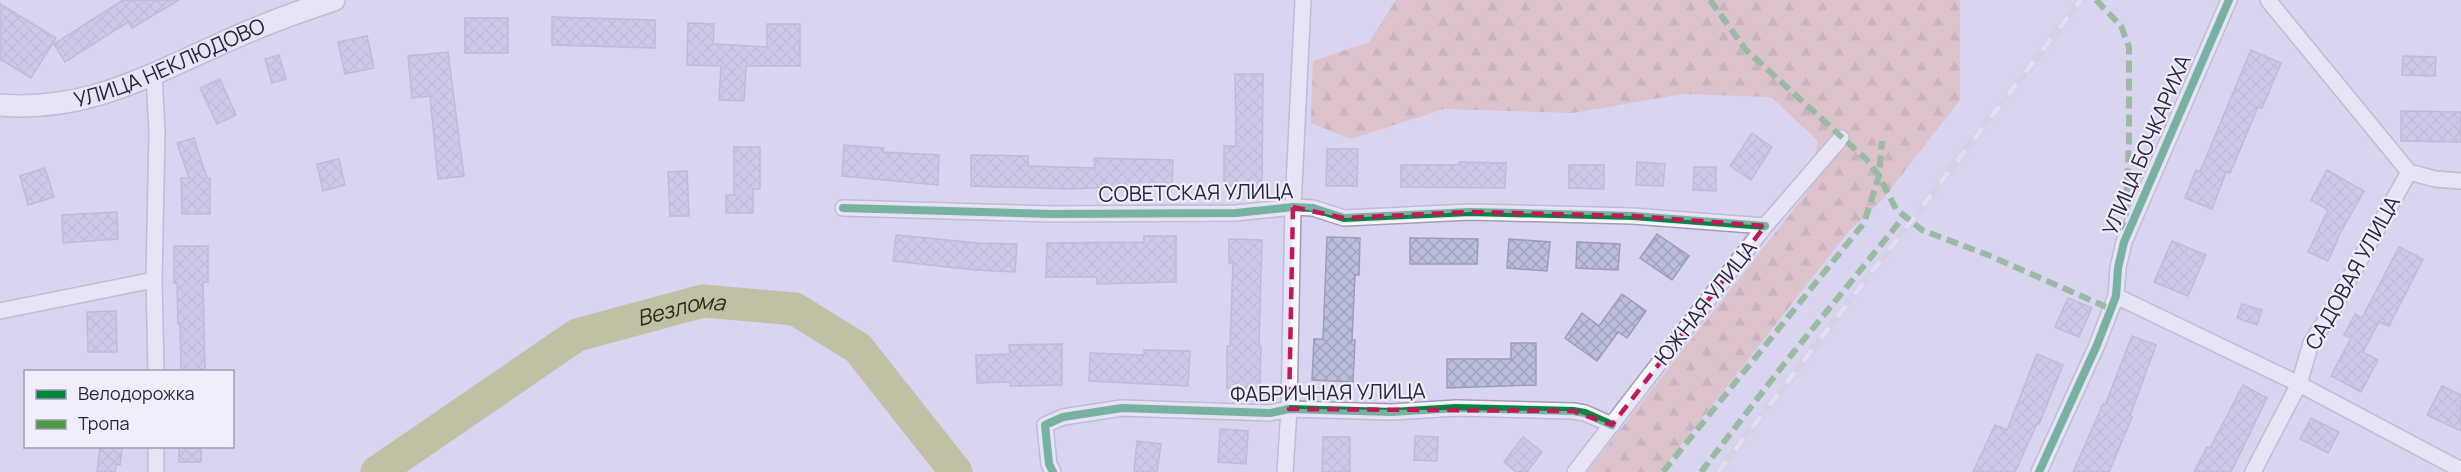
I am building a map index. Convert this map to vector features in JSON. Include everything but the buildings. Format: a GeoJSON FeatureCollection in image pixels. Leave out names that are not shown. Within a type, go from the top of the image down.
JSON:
{"type":"FeatureCollection","features":[{"type":"Feature","properties":{"kind":"main road","name":"УЛИЦА НЕКЛЮДОВО"},"geometry":{"type":"LineString","coordinates":[[0,105],[46,106],[107,93],[154,75],[282,17],[334,0]]}},
{"type":"Feature","properties":{"kind":"street"},"geometry":{"type":"LineString","coordinates":[[1286,472],[1293,207],[1303,0]]}},
{"type":"Feature","properties":{"kind":"street","name":"УЛИЦА БОЧКАРИХА"},"geometry":{"type":"LineString","coordinates":[[2039,472],[2097,345],[2116,296],[2118,268],[2124,242],[2229,0]]}},
{"type":"Feature","properties":{"kind":"street","name":"САДОВАЯ УЛИЦА"},"geometry":{"type":"LineString","coordinates":[[2268,0],[2409,172],[2435,179],[2461,181]]}},
{"type":"Feature","properties":{"kind":"street"},"geometry":{"type":"LineString","coordinates":[[154,75],[157,132],[154,280],[156,370]]}},
{"type":"Feature","properties":{"kind":"street","name":"ЮЖНАЯ УЛИЦА"},"geometry":{"type":"LineString","coordinates":[[1575,472],[1765,226],[1841,138]]}},
{"type":"Feature","properties":{"kind":"street","name":"САДОВАЯ УЛИЦА"},"geometry":{"type":"LineString","coordinates":[[2253,472],[2299,384],[2311,343],[2334,308],[2409,172]]}},
{"type":"Feature","properties":{"kind":"street","name":"СОВЕТСКАЯ УЛИЦА"},"geometry":{"type":"LineString","coordinates":[[843,208],[1052,214],[1236,213],[1293,207],[1313,208],[1344,218],[1388,214],[1493,212],[1633,216],[1765,226]]}},
{"type":"Feature","properties":{"kind":"street"},"geometry":{"type":"LineString","coordinates":[[0,311],[154,280]]}},
{"type":"Feature","properties":{"kind":"street"},"geometry":{"type":"LineString","coordinates":[[2116,296],[2299,384],[2461,470]]}},
{"type":"Feature","properties":{"kind":"street","name":"ФАБРИЧНАЯ УЛИЦА"},"geometry":{"type":"LineString","coordinates":[[1053,472],[1049,464],[1045,425],[1063,417],[1122,408],[1270,413],[1289,409],[1392,412],[1456,408],[1573,411],[1585,413],[1612,425]]}},
{"type":"Feature","properties":{"kind":"street"},"geometry":{"type":"LineString","coordinates":[[156,448],[156,472]]}},
{"type":"Feature","properties":{"kind":"highlighted area"},"geometry":{"type":"Polygon","coordinates":[[[1293,207],[1344,218],[1470,212],[1633,216],[1765,226],[1612,425],[1573,411],[1289,409],[1293,207]]]}},
{"type":"Feature","properties":{"kind":"green space"},"geometry":{"type":"Polygon","coordinates":[[[1396,0],[1960,0],[1960,100],[1882,200],[1848,232],[1660,472],[1587,472],[1809,190],[1818,141],[1771,97],[1683,94],[1573,113],[1444,109],[1351,139],[1311,123],[1313,61],[1369,42],[1396,0]]]}},
{"type":"Feature","properties":{"kind":"waterway","name":"Везлома"},"geometry":{"type":"LineString","coordinates":[[377,472],[577,335],[703,301],[795,309],[858,348],[956,472]]}},
{"type":"Feature","properties":{"kind":"railway"},"geometry":{"type":"LineString","coordinates":[[1718,472],[2081,0]]}},
{"type":"Feature","properties":{"kind":"marked path"},"geometry":{"type":"LineString","coordinates":[[1710,0],[1746,50],[1867,160],[1879,176],[1896,209],[1922,230],[1988,255],[2111,309]]}},
{"type":"Feature","properties":{"kind":"marked path"},"geometry":{"type":"LineString","coordinates":[[2096,0],[2121,26],[2129,47],[2129,141],[2125,230]]}},
{"type":"Feature","properties":{"kind":"marked path"},"geometry":{"type":"LineString","coordinates":[[1663,472],[1864,223],[1879,176],[1882,141]]}},
{"type":"Feature","properties":{"kind":"marked path"},"geometry":{"type":"LineString","coordinates":[[1701,472],[1784,364],[1906,214]]}},
{"type":"Feature","properties":{"kind":"cycle path"},"geometry":{"type":"LineString","coordinates":[[2039,472],[2097,345],[2116,296],[2118,268],[2124,242],[2229,0]]}},
{"type":"Feature","properties":{"kind":"cycle path"},"geometry":{"type":"LineString","coordinates":[[843,208],[1052,214],[1236,213],[1293,207],[1313,208],[1344,218],[1470,212],[1633,216],[1765,226]]}},
{"type":"Feature","properties":{"kind":"cycle path"},"geometry":{"type":"LineString","coordinates":[[1053,472],[1049,464],[1045,425],[1063,417],[1122,408],[1270,413],[1289,409],[1392,412],[1456,408],[1573,411],[1585,413],[1612,425]]}}]}
